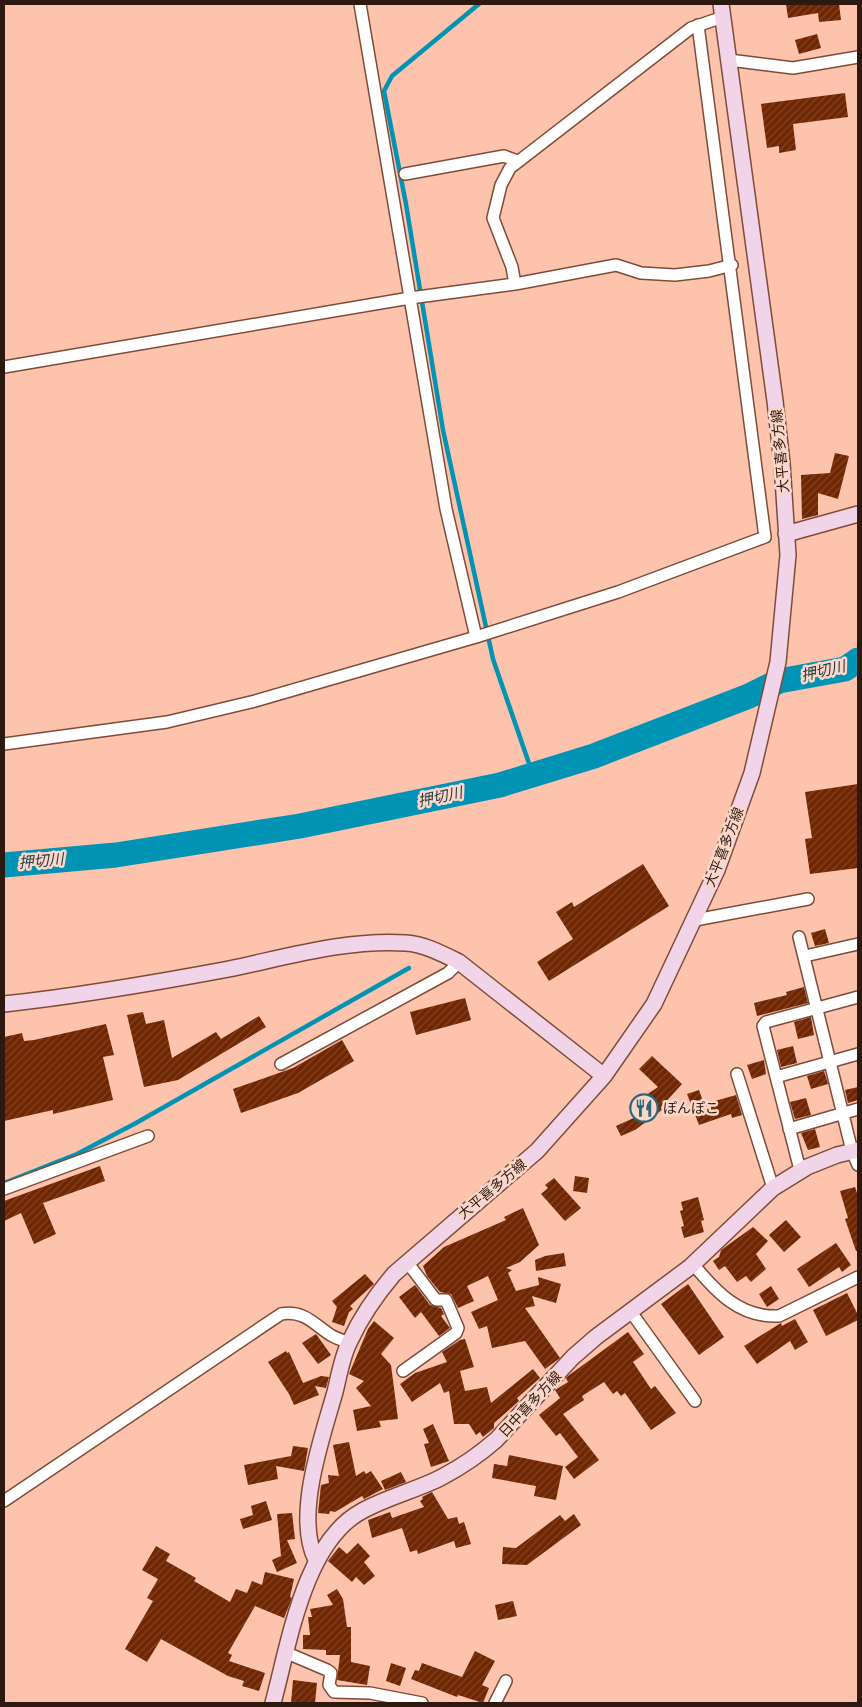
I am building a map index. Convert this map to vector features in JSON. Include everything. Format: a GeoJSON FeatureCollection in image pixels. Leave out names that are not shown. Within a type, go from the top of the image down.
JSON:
{"type":"FeatureCollection","features":[{"type":"Feature","properties":{"kind":"main road","name":"大平喜多方線"},"geometry":{"type":"LineString","coordinates":[[316,1560],[312,1552],[307,1525],[311,1487],[315,1462],[349,1341],[378,1293],[407,1262],[537,1150],[604,1076],[654,1004],[717,870],[752,773],[778,662],[788,555],[782,463],[775,401],[722,11]]}},
{"type":"Feature","properties":{"kind":"main road"},"geometry":{"type":"LineString","coordinates":[[786,534],[858,514]]}},
{"type":"Feature","properties":{"kind":"main road"},"geometry":{"type":"LineString","coordinates":[[4,1004],[95,992],[344,946],[377,942],[408,943],[436,951],[459,962],[604,1076]]}},
{"type":"Feature","properties":{"kind":"main road","name":"日中喜多方線"},"geometry":{"type":"LineString","coordinates":[[273,1703],[310,1572],[332,1536],[360,1512],[442,1477],[484,1450],[496,1440],[573,1358],[694,1264],[774,1188],[800,1170],[855,1150]]}},
{"type":"Feature","properties":{"kind":"street"},"geometry":{"type":"LineString","coordinates":[[360,4],[446,509],[476,637]]}},
{"type":"Feature","properties":{"kind":"street"},"geometry":{"type":"LineString","coordinates":[[515,284],[512,267],[493,218],[501,185],[510,168],[691,28],[722,11]]}},
{"type":"Feature","properties":{"kind":"street"},"geometry":{"type":"LineString","coordinates":[[4,744],[167,722],[255,701],[476,637],[618,592],[765,537],[732,265],[698,25]]}},
{"type":"Feature","properties":{"kind":"street"},"geometry":{"type":"LineString","coordinates":[[729,60],[792,68],[858,57]]}},
{"type":"Feature","properties":{"kind":"street"},"geometry":{"type":"LineString","coordinates":[[405,174],[504,156],[517,161]]}},
{"type":"Feature","properties":{"kind":"street"},"geometry":{"type":"LineString","coordinates":[[4,367],[410,298],[515,284],[616,265],[642,272],[676,275],[700,273],[732,265]]}},
{"type":"Feature","properties":{"kind":"street"},"geometry":{"type":"LineString","coordinates":[[695,920],[808,899]]}},
{"type":"Feature","properties":{"kind":"street"},"geometry":{"type":"LineString","coordinates":[[799,937],[858,1165]]}},
{"type":"Feature","properties":{"kind":"street"},"geometry":{"type":"LineString","coordinates":[[805,956],[858,944]]}},
{"type":"Feature","properties":{"kind":"street"},"geometry":{"type":"LineString","coordinates":[[281,1064],[448,974],[459,962]]}},
{"type":"Feature","properties":{"kind":"street"},"geometry":{"type":"LineString","coordinates":[[800,1170],[763,1026],[766,1022],[858,997]]}},
{"type":"Feature","properties":{"kind":"street"},"geometry":{"type":"LineString","coordinates":[[776,1077],[858,1054]]}},
{"type":"Feature","properties":{"kind":"street"},"geometry":{"type":"LineString","coordinates":[[737,1074],[774,1188]]}},
{"type":"Feature","properties":{"kind":"street"},"geometry":{"type":"LineString","coordinates":[[789,1129],[858,1109]]}},
{"type":"Feature","properties":{"kind":"street"},"geometry":{"type":"LineString","coordinates":[[4,1189],[148,1136]]}},
{"type":"Feature","properties":{"kind":"street"},"geometry":{"type":"LineString","coordinates":[[402,1371],[456,1333],[458,1328],[446,1300],[436,1300],[407,1262]]}},
{"type":"Feature","properties":{"kind":"street"},"geometry":{"type":"LineString","coordinates":[[694,1264],[715,1291],[757,1316],[766,1317],[779,1316],[858,1277]]}},
{"type":"Feature","properties":{"kind":"street"},"geometry":{"type":"LineString","coordinates":[[631,1312],[695,1401]]}},
{"type":"Feature","properties":{"kind":"street"},"geometry":{"type":"LineString","coordinates":[[4,1501],[281,1314],[304,1315],[340,1341],[349,1341]]}},
{"type":"Feature","properties":{"kind":"street"},"geometry":{"type":"LineString","coordinates":[[287,1653],[331,1673],[329,1685],[334,1692],[370,1693],[422,1703]]}},
{"type":"Feature","properties":{"kind":"street"},"geometry":{"type":"LineString","coordinates":[[496,1703],[506,1681]]}},
{"type":"Feature","properties":{"kind":"building"},"geometry":{"type":"Polygon","coordinates":[[[786,4],[839,4],[841,20],[819,22],[818,13],[788,18],[786,4]]]}},
{"type":"Feature","properties":{"kind":"building"},"geometry":{"type":"Polygon","coordinates":[[[817,34],[821,48],[799,54],[795,40],[817,34]]]}},
{"type":"Feature","properties":{"kind":"building"},"geometry":{"type":"Polygon","coordinates":[[[845,93],[848,117],[793,124],[796,150],[779,153],[779,146],[767,148],[761,104],[845,93]]]}},
{"type":"Feature","properties":{"kind":"building"},"geometry":{"type":"Polygon","coordinates":[[[835,453],[849,456],[838,499],[818,493],[818,515],[802,519],[801,475],[830,473],[835,453]]]}},
{"type":"Feature","properties":{"kind":"building"},"geometry":{"type":"Polygon","coordinates":[[[858,784],[858,868],[810,874],[805,839],[812,838],[805,792],[858,784]]]}},
{"type":"Feature","properties":{"kind":"building"},"geometry":{"type":"Polygon","coordinates":[[[643,864],[669,906],[549,981],[537,962],[573,939],[556,912],[572,902],[574,907],[643,864]]]}},
{"type":"Feature","properties":{"kind":"building"},"geometry":{"type":"Polygon","coordinates":[[[825,929],[829,943],[815,946],[811,933],[825,929]]]}},
{"type":"Feature","properties":{"kind":"building"},"geometry":{"type":"Polygon","coordinates":[[[804,987],[808,1003],[757,1016],[754,1003],[787,995],[786,992],[804,987]]]}},
{"type":"Feature","properties":{"kind":"building"},"geometry":{"type":"Polygon","coordinates":[[[465,998],[471,1020],[416,1035],[410,1012],[465,998]]]}},
{"type":"Feature","properties":{"kind":"building"},"geometry":{"type":"Polygon","coordinates":[[[143,1012],[146,1024],[164,1020],[172,1058],[216,1032],[221,1039],[259,1016],[266,1027],[178,1080],[144,1087],[127,1015],[143,1012]]]}},
{"type":"Feature","properties":{"kind":"building"},"geometry":{"type":"Polygon","coordinates":[[[811,1017],[814,1035],[798,1039],[794,1022],[811,1017]]]}},
{"type":"Feature","properties":{"kind":"building"},"geometry":{"type":"Polygon","coordinates":[[[106,1024],[114,1055],[103,1057],[113,1100],[53,1114],[53,1110],[4,1121],[4,1037],[22,1033],[24,1041],[34,1040],[106,1024]]]}},
{"type":"Feature","properties":{"kind":"building"},"geometry":{"type":"Polygon","coordinates":[[[342,1040],[354,1061],[298,1093],[241,1113],[233,1089],[293,1068],[342,1040]]]}},
{"type":"Feature","properties":{"kind":"building"},"geometry":{"type":"Polygon","coordinates":[[[793,1046],[797,1063],[781,1067],[777,1050],[793,1046]]]}},
{"type":"Feature","properties":{"kind":"building"},"geometry":{"type":"Polygon","coordinates":[[[652,1056],[682,1084],[661,1107],[662,1110],[635,1130],[621,1136],[616,1126],[636,1117],[629,1107],[658,1087],[639,1069],[652,1056]]]}},
{"type":"Feature","properties":{"kind":"building"},"geometry":{"type":"Polygon","coordinates":[[[764,1060],[766,1074],[752,1079],[747,1065],[764,1060]]]}},
{"type":"Feature","properties":{"kind":"building"},"geometry":{"type":"Polygon","coordinates":[[[824,1071],[828,1084],[811,1089],[807,1076],[824,1071]]]}},
{"type":"Feature","properties":{"kind":"building"},"geometry":{"type":"Polygon","coordinates":[[[858,1087],[858,1100],[848,1103],[845,1090],[858,1087]]]}},
{"type":"Feature","properties":{"kind":"building"},"geometry":{"type":"Polygon","coordinates":[[[699,1090],[704,1104],[736,1095],[742,1115],[732,1118],[731,1114],[699,1125],[687,1094],[699,1090]]]}},
{"type":"Feature","properties":{"kind":"building"},"geometry":{"type":"Polygon","coordinates":[[[806,1098],[811,1115],[795,1119],[790,1102],[806,1098]]]}},
{"type":"Feature","properties":{"kind":"building"},"geometry":{"type":"Polygon","coordinates":[[[815,1129],[820,1147],[808,1150],[801,1133],[815,1129]]]}},
{"type":"Feature","properties":{"kind":"building"},"geometry":{"type":"Polygon","coordinates":[[[100,1166],[105,1181],[43,1203],[56,1234],[34,1244],[21,1213],[4,1221],[4,1201],[100,1166]]]}},
{"type":"Feature","properties":{"kind":"building"},"geometry":{"type":"Polygon","coordinates":[[[575,1176],[589,1178],[587,1193],[573,1191],[575,1176]]]}},
{"type":"Feature","properties":{"kind":"building"},"geometry":{"type":"Polygon","coordinates":[[[554,1178],[581,1208],[565,1221],[541,1194],[548,1188],[545,1185],[554,1178]]]}},
{"type":"Feature","properties":{"kind":"building"},"geometry":{"type":"Polygon","coordinates":[[[855,1187],[858,1196],[858,1251],[856,1251],[845,1219],[848,1218],[840,1191],[855,1187]]]}},
{"type":"Feature","properties":{"kind":"building"},"geometry":{"type":"Polygon","coordinates":[[[698,1197],[704,1220],[701,1221],[704,1232],[684,1238],[681,1227],[684,1226],[680,1211],[683,1210],[681,1202],[698,1197]]]}},
{"type":"Feature","properties":{"kind":"building"},"geometry":{"type":"Polygon","coordinates":[[[523,1208],[539,1245],[520,1262],[506,1268],[512,1270],[508,1273],[516,1291],[539,1285],[538,1277],[561,1284],[556,1303],[532,1296],[535,1306],[525,1308],[560,1358],[545,1369],[525,1341],[492,1348],[487,1326],[479,1329],[471,1312],[498,1300],[488,1276],[467,1286],[474,1301],[458,1308],[451,1294],[440,1292],[427,1276],[423,1266],[444,1247],[506,1220],[504,1217],[523,1208]]]}},
{"type":"Feature","properties":{"kind":"building"},"geometry":{"type":"Polygon","coordinates":[[[786,1220],[801,1237],[784,1252],[769,1235],[786,1220]]]}},
{"type":"Feature","properties":{"kind":"building"},"geometry":{"type":"Polygon","coordinates":[[[753,1227],[768,1241],[756,1254],[766,1269],[751,1282],[746,1276],[737,1282],[725,1266],[719,1270],[713,1261],[719,1257],[721,1250],[753,1227]]]}},
{"type":"Feature","properties":{"kind":"building"},"geometry":{"type":"Polygon","coordinates":[[[836,1243],[851,1265],[842,1272],[839,1267],[809,1287],[797,1269],[836,1243]]]}},
{"type":"Feature","properties":{"kind":"building"},"geometry":{"type":"Polygon","coordinates":[[[564,1253],[566,1266],[536,1271],[535,1260],[545,1256],[564,1253]]]}},
{"type":"Feature","properties":{"kind":"building"},"geometry":{"type":"Polygon","coordinates":[[[365,1274],[374,1284],[350,1306],[353,1309],[349,1312],[344,1326],[332,1322],[337,1307],[332,1301],[365,1274]]]}},
{"type":"Feature","properties":{"kind":"building"},"geometry":{"type":"Polygon","coordinates":[[[688,1284],[724,1337],[699,1355],[661,1304],[688,1284]]]}},
{"type":"Feature","properties":{"kind":"building"},"geometry":{"type":"Polygon","coordinates":[[[415,1285],[430,1305],[441,1308],[444,1314],[441,1316],[450,1328],[439,1336],[421,1312],[415,1318],[399,1297],[415,1285]]]}},
{"type":"Feature","properties":{"kind":"building"},"geometry":{"type":"Polygon","coordinates":[[[771,1286],[779,1299],[767,1307],[759,1294],[771,1286]]]}},
{"type":"Feature","properties":{"kind":"building"},"geometry":{"type":"Polygon","coordinates":[[[847,1293],[858,1315],[858,1320],[826,1336],[813,1310],[847,1293]]]}},
{"type":"Feature","properties":{"kind":"building"},"geometry":{"type":"Polygon","coordinates":[[[795,1319],[808,1342],[795,1350],[790,1341],[757,1364],[744,1346],[781,1323],[782,1326],[795,1319]]]}},
{"type":"Feature","properties":{"kind":"building"},"geometry":{"type":"Polygon","coordinates":[[[374,1321],[394,1338],[381,1354],[391,1365],[398,1419],[379,1421],[381,1427],[357,1431],[353,1410],[371,1406],[356,1388],[364,1381],[349,1374],[368,1329],[374,1321]]]}},
{"type":"Feature","properties":{"kind":"building"},"geometry":{"type":"Polygon","coordinates":[[[628,1332],[644,1354],[633,1362],[651,1389],[655,1386],[676,1413],[651,1430],[625,1393],[621,1396],[617,1391],[613,1394],[604,1382],[582,1396],[584,1400],[563,1414],[599,1460],[574,1479],[565,1467],[578,1457],[560,1433],[556,1436],[539,1415],[560,1398],[555,1390],[568,1382],[566,1378],[568,1376],[628,1332]]]}},
{"type":"Feature","properties":{"kind":"building"},"geometry":{"type":"Polygon","coordinates":[[[316,1334],[331,1355],[318,1364],[302,1343],[316,1334]]]}},
{"type":"Feature","properties":{"kind":"building"},"geometry":{"type":"Polygon","coordinates":[[[465,1339],[474,1367],[460,1371],[465,1391],[487,1387],[491,1403],[533,1369],[540,1378],[517,1398],[519,1401],[494,1423],[494,1428],[483,1437],[480,1432],[476,1435],[469,1424],[454,1424],[449,1391],[444,1393],[440,1383],[412,1402],[400,1384],[415,1373],[447,1362],[442,1352],[460,1340],[465,1339]]]}},
{"type":"Feature","properties":{"kind":"building"},"geometry":{"type":"Polygon","coordinates":[[[286,1351],[287,1353],[289,1352],[303,1383],[321,1376],[329,1377],[326,1388],[315,1386],[319,1395],[294,1405],[268,1362],[286,1351]]]}},
{"type":"Feature","properties":{"kind":"building"},"geometry":{"type":"Polygon","coordinates":[[[433,1424],[449,1461],[431,1467],[424,1444],[429,1443],[423,1429],[433,1424]]]}},
{"type":"Feature","properties":{"kind":"building"},"geometry":{"type":"Polygon","coordinates":[[[349,1442],[356,1476],[364,1471],[366,1474],[371,1471],[383,1489],[364,1499],[362,1496],[335,1512],[330,1511],[329,1514],[318,1513],[321,1485],[329,1483],[328,1475],[339,1476],[333,1445],[349,1442]]]}},
{"type":"Feature","properties":{"kind":"building"},"geometry":{"type":"Polygon","coordinates":[[[293,1446],[308,1448],[304,1471],[276,1466],[278,1479],[248,1485],[244,1465],[291,1456],[293,1446]]]}},
{"type":"Feature","properties":{"kind":"building"},"geometry":{"type":"Polygon","coordinates":[[[509,1455],[563,1466],[556,1500],[534,1496],[536,1486],[492,1478],[494,1464],[507,1466],[509,1455]]]}},
{"type":"Feature","properties":{"kind":"building"},"geometry":{"type":"Polygon","coordinates":[[[401,1472],[406,1482],[385,1490],[381,1481],[401,1472]]]}},
{"type":"Feature","properties":{"kind":"building"},"geometry":{"type":"Polygon","coordinates":[[[432,1492],[448,1519],[457,1517],[459,1524],[464,1522],[471,1544],[456,1548],[454,1541],[418,1554],[417,1550],[410,1552],[402,1528],[372,1538],[368,1520],[390,1512],[392,1518],[424,1507],[420,1501],[423,1499],[422,1497],[432,1492]]]}},
{"type":"Feature","properties":{"kind":"building"},"geometry":{"type":"Polygon","coordinates":[[[266,1501],[272,1520],[243,1529],[240,1519],[253,1515],[251,1506],[266,1501]]]}},
{"type":"Feature","properties":{"kind":"building"},"geometry":{"type":"Polygon","coordinates":[[[292,1513],[295,1539],[287,1540],[297,1563],[277,1572],[272,1560],[281,1556],[277,1514],[292,1513]]]}},
{"type":"Feature","properties":{"kind":"building"},"geometry":{"type":"Polygon","coordinates":[[[574,1514],[581,1525],[527,1565],[502,1564],[503,1547],[516,1548],[560,1515],[565,1521],[574,1514]]]}},
{"type":"Feature","properties":{"kind":"building"},"geometry":{"type":"Polygon","coordinates":[[[358,1543],[370,1556],[364,1562],[375,1576],[364,1585],[356,1577],[352,1582],[328,1561],[339,1547],[347,1554],[358,1543]]]}},
{"type":"Feature","properties":{"kind":"building"},"geometry":{"type":"Polygon","coordinates":[[[156,1546],[170,1554],[166,1561],[196,1578],[194,1581],[230,1602],[236,1589],[247,1593],[252,1581],[262,1585],[265,1572],[294,1579],[290,1597],[292,1598],[284,1618],[255,1606],[228,1653],[232,1655],[229,1661],[265,1673],[259,1691],[242,1686],[244,1681],[228,1676],[161,1639],[147,1662],[125,1649],[153,1601],[147,1598],[158,1579],[142,1570],[156,1546]]]}},
{"type":"Feature","properties":{"kind":"building"},"geometry":{"type":"Polygon","coordinates":[[[337,1589],[343,1599],[347,1627],[351,1627],[351,1662],[370,1666],[367,1685],[337,1680],[340,1655],[326,1655],[326,1650],[303,1649],[303,1635],[310,1635],[308,1617],[312,1617],[310,1609],[333,1605],[327,1595],[337,1589]]]}},
{"type":"Feature","properties":{"kind":"building"},"geometry":{"type":"Polygon","coordinates":[[[513,1601],[517,1616],[498,1620],[495,1605],[513,1601]]]}},
{"type":"Feature","properties":{"kind":"building"},"geometry":{"type":"Polygon","coordinates":[[[475,1651],[495,1661],[482,1685],[489,1688],[483,1703],[458,1695],[457,1697],[411,1679],[415,1670],[419,1671],[422,1663],[462,1677],[475,1651]]]}},
{"type":"Feature","properties":{"kind":"building"},"geometry":{"type":"Polygon","coordinates":[[[391,1663],[406,1668],[400,1686],[386,1681],[391,1663]]]}},
{"type":"Feature","properties":{"kind":"building"},"geometry":{"type":"Polygon","coordinates":[[[293,1680],[317,1683],[315,1703],[291,1703],[293,1680]]]}},
{"type":"Feature","properties":{"kind":"waterway"},"geometry":{"type":"LineString","coordinates":[[479,4],[392,76],[384,91],[406,204],[443,430],[493,659],[533,775]]}},
{"type":"Feature","properties":{"kind":"waterway","name":"押切川"},"geometry":{"type":"LineString","coordinates":[[4,865],[116,855],[300,826],[500,785],[594,756],[749,696],[779,681],[845,669],[858,660]]}},
{"type":"Feature","properties":{"kind":"waterway"},"geometry":{"type":"LineString","coordinates":[[4,1183],[77,1154],[136,1123],[409,968]]}},
{"type":"Feature","properties":{"kind":"place","name":"ぽんぽこ"},"geometry":{"type":"Point","coordinates":[644,1108]}}]}
